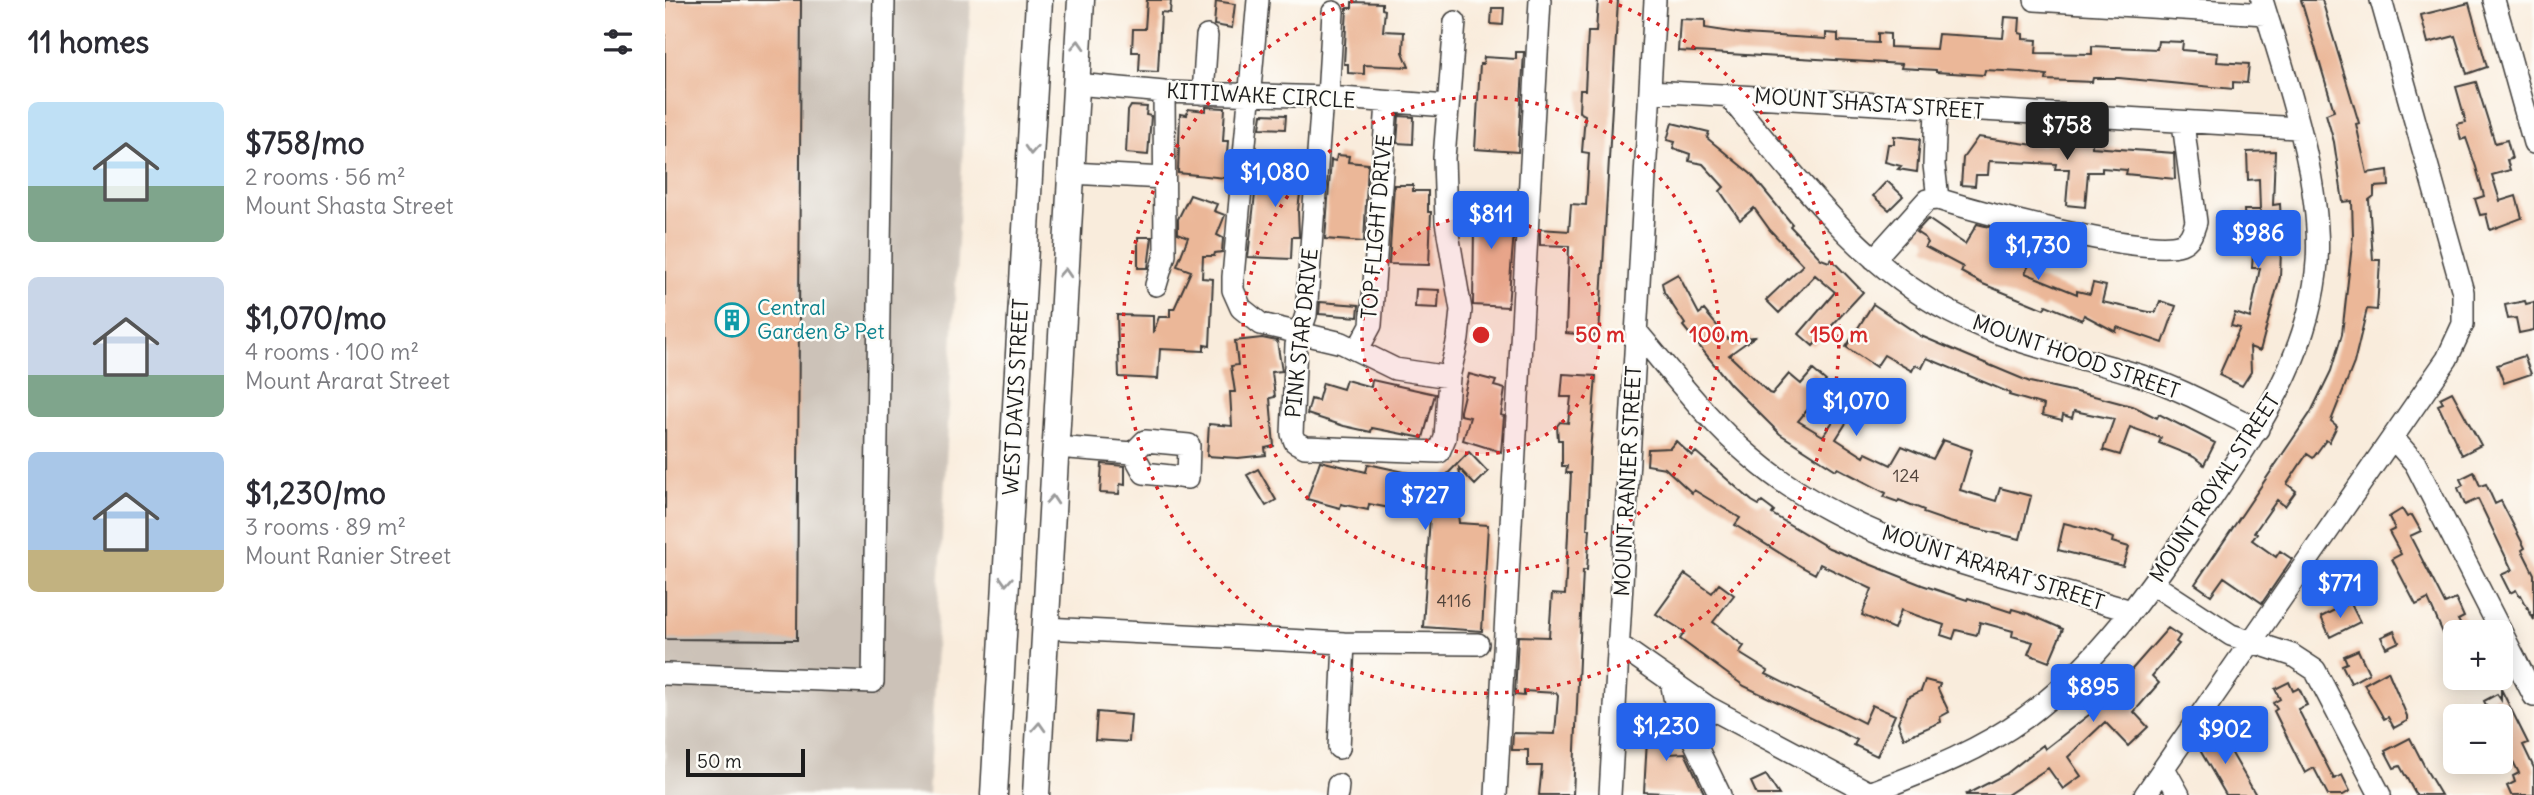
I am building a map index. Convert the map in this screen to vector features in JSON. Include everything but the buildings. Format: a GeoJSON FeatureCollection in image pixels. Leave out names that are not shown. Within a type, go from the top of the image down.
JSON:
{"type":"FeatureCollection","features":[{"type":"Feature","properties":{"kind":"main road","name":"WEST DAVIS STREET"},"geometry":{"type":"LineString","coordinates":[[994,795],[1039,0]]}},
{"type":"Feature","properties":{"kind":"main road","name":"WEST DAVIS STREET"},"geometry":{"type":"LineString","coordinates":[[1036,795],[1081,0]]}},
{"type":"Feature","properties":{"kind":"main road"},"geometry":{"type":"LineString","coordinates":[[1035,82],[1076,84]]}},
{"type":"Feature","properties":{"kind":"main road"},"geometry":{"type":"LineString","coordinates":[[1015,415],[1057,419]]}},
{"type":"Feature","properties":{"kind":"street"},"geometry":{"type":"LineString","coordinates":[[665,674],[873,682],[884,0]]}},
{"type":"Feature","properties":{"kind":"street"},"geometry":{"type":"LineString","coordinates":[[1258,0],[1233,290],[1241,309],[1261,324],[1359,349],[1395,369],[1449,377],[1458,339],[1461,310],[1446,222],[1447,106],[1455,22]]}},
{"type":"Feature","properties":{"kind":"street"},"geometry":{"type":"LineString","coordinates":[[1496,795],[1541,0]]}},
{"type":"Feature","properties":{"kind":"street","name":"MOUNT RANIER STREET"},"geometry":{"type":"LineString","coordinates":[[1610,795],[1655,0]]}},
{"type":"Feature","properties":{"kind":"street"},"geometry":{"type":"LineString","coordinates":[[2035,0],[2264,7]]}},
{"type":"Feature","properties":{"kind":"street"},"geometry":{"type":"LineString","coordinates":[[2145,795],[2165,771],[2458,341],[2465,308],[2381,0]]}},
{"type":"Feature","properties":{"kind":"street"},"geometry":{"type":"LineString","coordinates":[[2494,0],[2534,143]]}},
{"type":"Feature","properties":{"kind":"street","name":"MOUNT ROYAL STREET"},"geometry":{"type":"LineString","coordinates":[[1867,794],[1950,762],[2025,718],[2090,662],[2153,584],[2258,429],[2284,384],[2301,345],[2316,272],[2313,196],[2298,128],[2264,7]]}},
{"type":"Feature","properties":{"kind":"street","name":"PINK STAR DRIVE"},"geometry":{"type":"LineString","coordinates":[[1333,12],[1306,315],[1296,345],[1291,433],[1295,442],[1305,447],[1439,452],[1445,438],[1449,377]]}},
{"type":"Feature","properties":{"kind":"street"},"geometry":{"type":"LineString","coordinates":[[1203,94],[1207,36]]}},
{"type":"Feature","properties":{"kind":"street","name":"KITTIWAKE CIRCLE"},"geometry":{"type":"LineString","coordinates":[[1076,84],[1164,92],[1447,106]]}},
{"type":"Feature","properties":{"kind":"street","name":"MOUNT SHASTA STREET"},"geometry":{"type":"LineString","coordinates":[[1650,91],[2298,128]]}},
{"type":"Feature","properties":{"kind":"street"},"geometry":{"type":"LineString","coordinates":[[1156,285],[1165,255],[1164,92]]}},
{"type":"Feature","properties":{"kind":"street","name":"MOUNT HOOD STREET"},"geometry":{"type":"LineString","coordinates":[[1727,95],[1846,234],[1874,260],[1948,311],[1992,332],[2143,377],[2258,429]]}},
{"type":"Feature","properties":{"kind":"street","name":"TOP FLIGHT DRIVE"},"geometry":{"type":"LineString","coordinates":[[1359,349],[1371,325],[1387,103]]}},
{"type":"Feature","properties":{"kind":"street"},"geometry":{"type":"LineString","coordinates":[[1936,108],[1934,165],[1938,199]]}},
{"type":"Feature","properties":{"kind":"street"},"geometry":{"type":"LineString","coordinates":[[1874,260],[1927,200],[1938,199],[2057,230],[2158,248],[2179,245],[2192,235],[2196,222],[2183,123]]}},
{"type":"Feature","properties":{"kind":"street"},"geometry":{"type":"LineString","coordinates":[[1071,173],[1164,177]]}},
{"type":"Feature","properties":{"kind":"street","name":"MOUNT ARARAT STREET"},"geometry":{"type":"LineString","coordinates":[[1637,332],[1700,407],[1750,457],[1778,479],[1826,508],[1898,542],[2131,611]]}},
{"type":"Feature","properties":{"kind":"street"},"geometry":{"type":"LineString","coordinates":[[2393,438],[2415,463],[2534,696]]}},
{"type":"Feature","properties":{"kind":"street"},"geometry":{"type":"LineString","coordinates":[[1056,447],[1133,453]]}},
{"type":"Feature","properties":{"kind":"street"},"geometry":{"type":"LineString","coordinates":[[2153,584],[2250,644],[2293,655],[2315,670],[2379,795]]}},
{"type":"Feature","properties":{"kind":"street"},"geometry":{"type":"LineString","coordinates":[[1045,628],[1344,643],[1478,644]]}},
{"type":"Feature","properties":{"kind":"street"},"geometry":{"type":"LineString","coordinates":[[1339,748],[1344,643]]}},
{"type":"Feature","properties":{"kind":"street"},"geometry":{"type":"LineString","coordinates":[[1618,644],[1756,734],[1867,794]]}},
{"type":"Feature","properties":{"kind":"street"},"geometry":{"type":"LineString","coordinates":[[1671,681],[1675,702],[1720,795]]}},
{"type":"Feature","properties":{"kind":"street"},"geometry":{"type":"LineString","coordinates":[[2165,771],[2179,795]]}},
{"type":"Feature","properties":{"kind":"shaded area"},"geometry":{"type":"Polygon","coordinates":[[[665,0],[971,0],[928,795],[665,795],[665,0]]]}},
{"type":"Feature","properties":{"kind":"place","name":"Central Garden & Pet"},"geometry":{"type":"Point","coordinates":[732,320]}}]}
